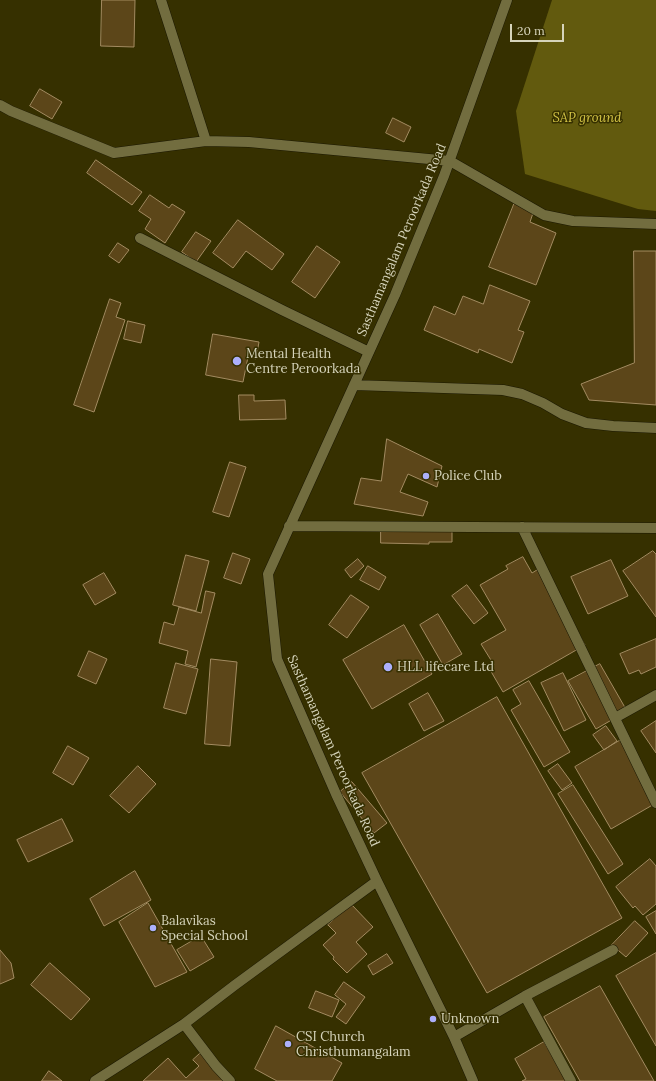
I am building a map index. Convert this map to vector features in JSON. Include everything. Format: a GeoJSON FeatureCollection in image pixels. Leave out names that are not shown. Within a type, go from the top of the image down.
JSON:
{"type":"FeatureCollection","features":[{"type":"Feature","properties":{"kind":"street"},"geometry":{"type":"LineString","coordinates":[[161,0],[206,141]]}},
{"type":"Feature","properties":{"kind":"street","name":"Sasthamangalam Peroorkada Road"},"geometry":{"type":"LineString","coordinates":[[473,1081],[454,1037],[336,794],[276,659],[268,574],[395,295],[450,161],[506,0]]}},
{"type":"Feature","properties":{"kind":"street"},"geometry":{"type":"LineString","coordinates":[[0,105],[11,111],[114,153],[206,141],[249,142],[450,161],[544,215],[573,221],[656,224]]}},
{"type":"Feature","properties":{"kind":"street"},"geometry":{"type":"LineString","coordinates":[[140,238],[369,352]]}},
{"type":"Feature","properties":{"kind":"street"},"geometry":{"type":"LineString","coordinates":[[354,385],[507,390],[522,394],[543,403],[562,414],[586,423],[656,428]]}},
{"type":"Feature","properties":{"kind":"street"},"geometry":{"type":"LineString","coordinates":[[289,526],[656,528]]}},
{"type":"Feature","properties":{"kind":"street"},"geometry":{"type":"LineString","coordinates":[[522,527],[656,803]]}},
{"type":"Feature","properties":{"kind":"street"},"geometry":{"type":"LineString","coordinates":[[614,718],[656,696]]}},
{"type":"Feature","properties":{"kind":"street"},"geometry":{"type":"LineString","coordinates":[[95,1081],[184,1024],[241,980],[377,881]]}},
{"type":"Feature","properties":{"kind":"street"},"geometry":{"type":"LineString","coordinates":[[454,1037],[525,996],[613,950]]}},
{"type":"Feature","properties":{"kind":"street"},"geometry":{"type":"LineString","coordinates":[[525,996],[571,1081]]}},
{"type":"Feature","properties":{"kind":"street"},"geometry":{"type":"LineString","coordinates":[[184,1024],[216,1066],[230,1081]]}},
{"type":"Feature","properties":{"kind":"green space","name":"SAP ground"},"geometry":{"type":"Polygon","coordinates":[[[552,0],[656,0],[656,211],[638,209],[525,174],[516,111],[552,0]]]}},
{"type":"Feature","properties":{"kind":"building"},"geometry":{"type":"Polygon","coordinates":[[[102,0],[135,0],[134,47],[101,46],[102,0]]]}},
{"type":"Feature","properties":{"kind":"building"},"geometry":{"type":"Polygon","coordinates":[[[40,89],[62,102],[52,119],[30,106],[40,89]]]}},
{"type":"Feature","properties":{"kind":"building"},"geometry":{"type":"Polygon","coordinates":[[[393,118],[411,127],[404,142],[386,133],[393,118]]]}},
{"type":"Feature","properties":{"kind":"building"},"geometry":{"type":"Polygon","coordinates":[[[96,160],[142,192],[132,205],[87,173],[96,160]]]}},
{"type":"Feature","properties":{"kind":"building"},"geometry":{"type":"Polygon","coordinates":[[[150,195],[169,208],[172,204],[185,212],[165,243],[145,229],[151,219],[139,211],[150,195]]]}},
{"type":"Feature","properties":{"kind":"building"},"geometry":{"type":"Polygon","coordinates":[[[515,202],[534,210],[530,222],[556,233],[536,285],[489,267],[515,202]]]}},
{"type":"Feature","properties":{"kind":"building"},"geometry":{"type":"Polygon","coordinates":[[[238,220],[284,254],[272,270],[246,251],[233,268],[213,253],[238,220]]]}},
{"type":"Feature","properties":{"kind":"building"},"geometry":{"type":"Polygon","coordinates":[[[196,232],[211,241],[196,262],[182,252],[196,232]]]}},
{"type":"Feature","properties":{"kind":"building"},"geometry":{"type":"Polygon","coordinates":[[[118,243],[129,250],[119,263],[109,256],[118,243]]]}},
{"type":"Feature","properties":{"kind":"building"},"geometry":{"type":"Polygon","coordinates":[[[317,246],[340,262],[315,298],[292,282],[317,246]]]}},
{"type":"Feature","properties":{"kind":"building"},"geometry":{"type":"Polygon","coordinates":[[[634,251],[656,251],[656,405],[589,400],[581,384],[634,363],[634,251]]]}},
{"type":"Feature","properties":{"kind":"building"},"geometry":{"type":"Polygon","coordinates":[[[490,285],[530,301],[518,330],[524,332],[512,363],[479,349],[478,353],[424,330],[434,306],[455,315],[463,296],[483,304],[490,285]]]}},
{"type":"Feature","properties":{"kind":"building"},"geometry":{"type":"Polygon","coordinates":[[[110,299],[121,303],[116,317],[125,320],[94,412],[74,405],[110,299]]]}},
{"type":"Feature","properties":{"kind":"building"},"geometry":{"type":"Polygon","coordinates":[[[128,321],[145,325],[141,343],[124,339],[128,321]]]}},
{"type":"Feature","properties":{"kind":"building"},"geometry":{"type":"Polygon","coordinates":[[[213,334],[259,342],[256,359],[248,357],[243,382],[206,375],[213,334]]]}},
{"type":"Feature","properties":{"kind":"building"},"geometry":{"type":"Polygon","coordinates":[[[239,395],[254,395],[254,401],[285,400],[286,419],[240,420],[239,395]]]}},
{"type":"Feature","properties":{"kind":"building","name":"Police Club"},"geometry":{"type":"Polygon","coordinates":[[[387,439],[442,466],[437,487],[408,474],[400,492],[428,502],[423,516],[354,504],[361,478],[381,481],[387,439]]]}},
{"type":"Feature","properties":{"kind":"building"},"geometry":{"type":"Polygon","coordinates":[[[230,462],[246,467],[229,517],[213,512],[230,462]]]}},
{"type":"Feature","properties":{"kind":"building"},"geometry":{"type":"Polygon","coordinates":[[[381,522],[452,523],[452,542],[429,542],[429,544],[381,543],[381,522]]]}},
{"type":"Feature","properties":{"kind":"building"},"geometry":{"type":"Polygon","coordinates":[[[653,551],[656,554],[656,617],[623,571],[653,551]]]}},
{"type":"Feature","properties":{"kind":"building"},"geometry":{"type":"Polygon","coordinates":[[[233,553],[250,559],[241,584],[224,578],[233,553]]]}},
{"type":"Feature","properties":{"kind":"building"},"geometry":{"type":"Polygon","coordinates":[[[186,555],[209,561],[196,611],[173,605],[186,555]]]}},
{"type":"Feature","properties":{"kind":"building"},"geometry":{"type":"Polygon","coordinates":[[[523,557],[532,573],[540,568],[585,645],[503,692],[489,668],[494,665],[481,644],[506,630],[480,585],[508,569],[506,566],[523,557]]]}},
{"type":"Feature","properties":{"kind":"building"},"geometry":{"type":"Polygon","coordinates":[[[358,559],[364,566],[351,578],[345,570],[358,559]]]}},
{"type":"Feature","properties":{"kind":"building"},"geometry":{"type":"Polygon","coordinates":[[[611,560],[628,596],[588,614],[571,577],[611,560]]]}},
{"type":"Feature","properties":{"kind":"building"},"geometry":{"type":"Polygon","coordinates":[[[368,566],[386,577],[379,590],[360,580],[368,566]]]}},
{"type":"Feature","properties":{"kind":"building"},"geometry":{"type":"Polygon","coordinates":[[[104,573],[116,593],[95,605],[83,585],[104,573]]]}},
{"type":"Feature","properties":{"kind":"building"},"geometry":{"type":"Polygon","coordinates":[[[467,585],[488,613],[474,624],[452,596],[467,585]]]}},
{"type":"Feature","properties":{"kind":"building"},"geometry":{"type":"Polygon","coordinates":[[[206,591],[215,593],[196,667],[185,664],[188,651],[159,643],[164,622],[174,625],[179,607],[201,613],[206,591]]]}},
{"type":"Feature","properties":{"kind":"building"},"geometry":{"type":"Polygon","coordinates":[[[351,595],[369,607],[347,638],[329,625],[351,595]]]}},
{"type":"Feature","properties":{"kind":"building"},"geometry":{"type":"Polygon","coordinates":[[[438,614],[462,654],[443,665],[420,625],[438,614]]]}},
{"type":"Feature","properties":{"kind":"building","name":"HLL lifecare Ltd"},"geometry":{"type":"Polygon","coordinates":[[[404,625],[432,674],[372,709],[343,660],[404,625]]]}},
{"type":"Feature","properties":{"kind":"building"},"geometry":{"type":"Polygon","coordinates":[[[656,639],[656,667],[641,674],[639,670],[629,674],[620,654],[656,639]]]}},
{"type":"Feature","properties":{"kind":"building"},"geometry":{"type":"Polygon","coordinates":[[[89,651],[107,659],[96,684],[78,676],[89,651]]]}},
{"type":"Feature","properties":{"kind":"building"},"geometry":{"type":"Polygon","coordinates":[[[211,659],[237,662],[230,746],[205,744],[211,659]]]}},
{"type":"Feature","properties":{"kind":"building"},"geometry":{"type":"Polygon","coordinates":[[[176,663],[198,669],[186,714],[164,708],[176,663]]]}},
{"type":"Feature","properties":{"kind":"building"},"geometry":{"type":"Polygon","coordinates":[[[600,664],[627,711],[596,729],[568,681],[600,664]]]}},
{"type":"Feature","properties":{"kind":"building"},"geometry":{"type":"Polygon","coordinates":[[[563,673],[586,720],[564,731],[541,683],[563,673]]]}},
{"type":"Feature","properties":{"kind":"building"},"geometry":{"type":"Polygon","coordinates":[[[529,681],[570,752],[544,767],[511,710],[521,704],[513,690],[529,681]]]}},
{"type":"Feature","properties":{"kind":"building"},"geometry":{"type":"Polygon","coordinates":[[[428,693],[444,721],[424,731],[409,704],[428,693]]]}},
{"type":"Feature","properties":{"kind":"building"},"geometry":{"type":"Polygon","coordinates":[[[497,697],[622,918],[487,993],[362,773],[497,697]]]}},
{"type":"Feature","properties":{"kind":"building"},"geometry":{"type":"Polygon","coordinates":[[[656,721],[656,753],[641,731],[656,721]]]}},
{"type":"Feature","properties":{"kind":"building"},"geometry":{"type":"Polygon","coordinates":[[[606,726],[617,741],[604,750],[593,735],[606,726]]]}},
{"type":"Feature","properties":{"kind":"building"},"geometry":{"type":"Polygon","coordinates":[[[621,740],[656,803],[611,829],[575,767],[621,740]]]}},
{"type":"Feature","properties":{"kind":"building"},"geometry":{"type":"Polygon","coordinates":[[[68,746],[89,758],[73,785],[53,773],[68,746]]]}},
{"type":"Feature","properties":{"kind":"building"},"geometry":{"type":"Polygon","coordinates":[[[558,764],[572,783],[562,790],[548,771],[558,764]]]}},
{"type":"Feature","properties":{"kind":"building"},"geometry":{"type":"Polygon","coordinates":[[[138,766],[156,784],[129,813],[110,796],[138,766]]]}},
{"type":"Feature","properties":{"kind":"building"},"geometry":{"type":"Polygon","coordinates":[[[352,782],[387,823],[374,833],[340,792],[352,782]]]}},
{"type":"Feature","properties":{"kind":"building"},"geometry":{"type":"Polygon","coordinates":[[[573,785],[623,864],[608,874],[558,794],[573,785]]]}},
{"type":"Feature","properties":{"kind":"building"},"geometry":{"type":"Polygon","coordinates":[[[62,819],[73,841],[28,862],[17,840],[62,819]]]}},
{"type":"Feature","properties":{"kind":"building"},"geometry":{"type":"Polygon","coordinates":[[[650,859],[656,866],[656,904],[643,915],[635,906],[633,908],[616,887],[650,859]]]}},
{"type":"Feature","properties":{"kind":"building"},"geometry":{"type":"Polygon","coordinates":[[[135,871],[151,900],[104,926],[90,899],[135,871]]]}},
{"type":"Feature","properties":{"kind":"building"},"geometry":{"type":"Polygon","coordinates":[[[148,903],[187,972],[155,987],[119,922],[148,903]]]}},
{"type":"Feature","properties":{"kind":"building"},"geometry":{"type":"Polygon","coordinates":[[[351,904],[373,927],[356,942],[367,954],[347,973],[333,959],[334,957],[323,945],[336,933],[328,925],[351,904]]]}},
{"type":"Feature","properties":{"kind":"building"},"geometry":{"type":"Polygon","coordinates":[[[656,911],[656,934],[646,917],[656,911]]]}},
{"type":"Feature","properties":{"kind":"building"},"geometry":{"type":"Polygon","coordinates":[[[635,921],[648,933],[626,957],[612,945],[635,921]]]}},
{"type":"Feature","properties":{"kind":"building"},"geometry":{"type":"Polygon","coordinates":[[[201,936],[214,957],[190,971],[177,950],[201,936]]]}},
{"type":"Feature","properties":{"kind":"building"},"geometry":{"type":"Polygon","coordinates":[[[0,950],[11,963],[14,978],[0,984],[0,950]]]}},
{"type":"Feature","properties":{"kind":"building"},"geometry":{"type":"Polygon","coordinates":[[[656,953],[656,1046],[616,976],[656,953]]]}},
{"type":"Feature","properties":{"kind":"building"},"geometry":{"type":"Polygon","coordinates":[[[387,954],[393,963],[373,975],[368,966],[387,954]]]}},
{"type":"Feature","properties":{"kind":"building"},"geometry":{"type":"Polygon","coordinates":[[[50,963],[90,999],[71,1020],[31,985],[50,963]]]}},
{"type":"Feature","properties":{"kind":"building"},"geometry":{"type":"Polygon","coordinates":[[[344,982],[365,997],[346,1024],[336,1017],[346,1004],[335,995],[344,982]]]}},
{"type":"Feature","properties":{"kind":"building"},"geometry":{"type":"Polygon","coordinates":[[[600,986],[654,1081],[580,1081],[544,1017],[600,986]]]}},
{"type":"Feature","properties":{"kind":"building"},"geometry":{"type":"Polygon","coordinates":[[[316,991],[339,1000],[332,1017],[309,1008],[316,991]]]}},
{"type":"Feature","properties":{"kind":"building","name":"CSI Church Christhumangalam"},"geometry":{"type":"Polygon","coordinates":[[[276,1026],[342,1063],[332,1081],[277,1081],[255,1069],[276,1026]]]}},
{"type":"Feature","properties":{"kind":"building"},"geometry":{"type":"Polygon","coordinates":[[[544,1042],[567,1081],[522,1081],[526,1079],[515,1059],[544,1042]]]}},
{"type":"Feature","properties":{"kind":"building"},"geometry":{"type":"Polygon","coordinates":[[[205,1049],[224,1081],[143,1081],[168,1058],[186,1078],[199,1066],[193,1060],[205,1049]]]}},
{"type":"Feature","properties":{"kind":"building"},"geometry":{"type":"Polygon","coordinates":[[[49,1071],[62,1081],[42,1081],[49,1071]]]}},
{"type":"Feature","properties":{"kind":"place","name":"Mental Health Centre Peroorkada"},"geometry":{"type":"Point","coordinates":[237,361]}},
{"type":"Feature","properties":{"kind":"place","name":"Police Club"},"geometry":{"type":"Point","coordinates":[426,476]}},
{"type":"Feature","properties":{"kind":"place","name":"HLL lifecare Ltd"},"geometry":{"type":"Point","coordinates":[388,667]}},
{"type":"Feature","properties":{"kind":"place","name":"Balavikas Special School"},"geometry":{"type":"Point","coordinates":[153,928]}},
{"type":"Feature","properties":{"kind":"place","name":"Unknown"},"geometry":{"type":"Point","coordinates":[433,1019]}},
{"type":"Feature","properties":{"kind":"place","name":"CSI Church Christhumangalam"},"geometry":{"type":"Point","coordinates":[288,1044]}}]}
